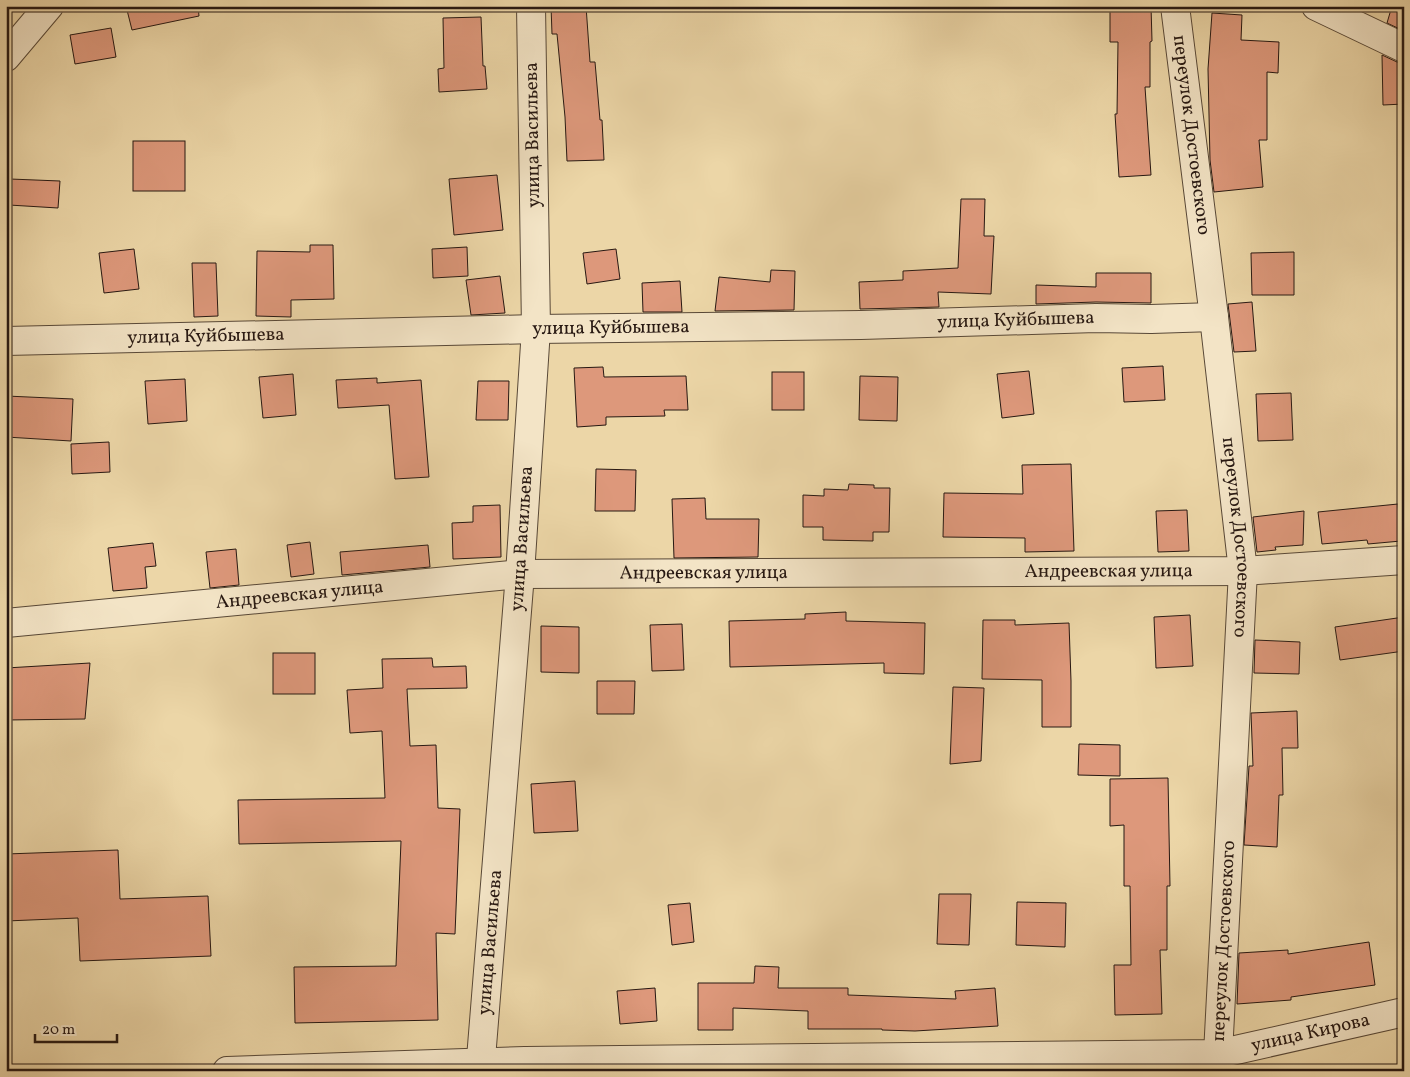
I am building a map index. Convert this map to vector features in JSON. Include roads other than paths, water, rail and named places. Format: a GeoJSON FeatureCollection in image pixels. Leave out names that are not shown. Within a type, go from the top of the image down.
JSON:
{"type":"FeatureCollection","features":[{"type":"Feature","properties":{"kind":"street"},"geometry":{"type":"LineString","coordinates":[[6,58],[49,6]]}},
{"type":"Feature","properties":{"kind":"street","name":"улица Васильева"},"geometry":{"type":"LineString","coordinates":[[481,1067],[520,574],[536,329],[531,6]]}},
{"type":"Feature","properties":{"kind":"street","name":"переулок Достоевского"},"geometry":{"type":"LineString","coordinates":[[1175,6],[1214,317],[1243,571],[1218,1063]]}},
{"type":"Feature","properties":{"kind":"street"},"geometry":{"type":"LineString","coordinates":[[1316,6],[1404,48]]}},
{"type":"Feature","properties":{"kind":"street","name":"улица Куйбышева"},"geometry":{"type":"LineString","coordinates":[[6,341],[1214,317]]}},
{"type":"Feature","properties":{"kind":"street","name":"Андреевская улица"},"geometry":{"type":"LineString","coordinates":[[6,623],[520,574],[1243,571],[1404,560]]}},
{"type":"Feature","properties":{"kind":"street","name":"улица Кирова"},"geometry":{"type":"LineString","coordinates":[[227,1071],[481,1067],[525,1061],[1218,1063],[1404,1012]]}}]}
